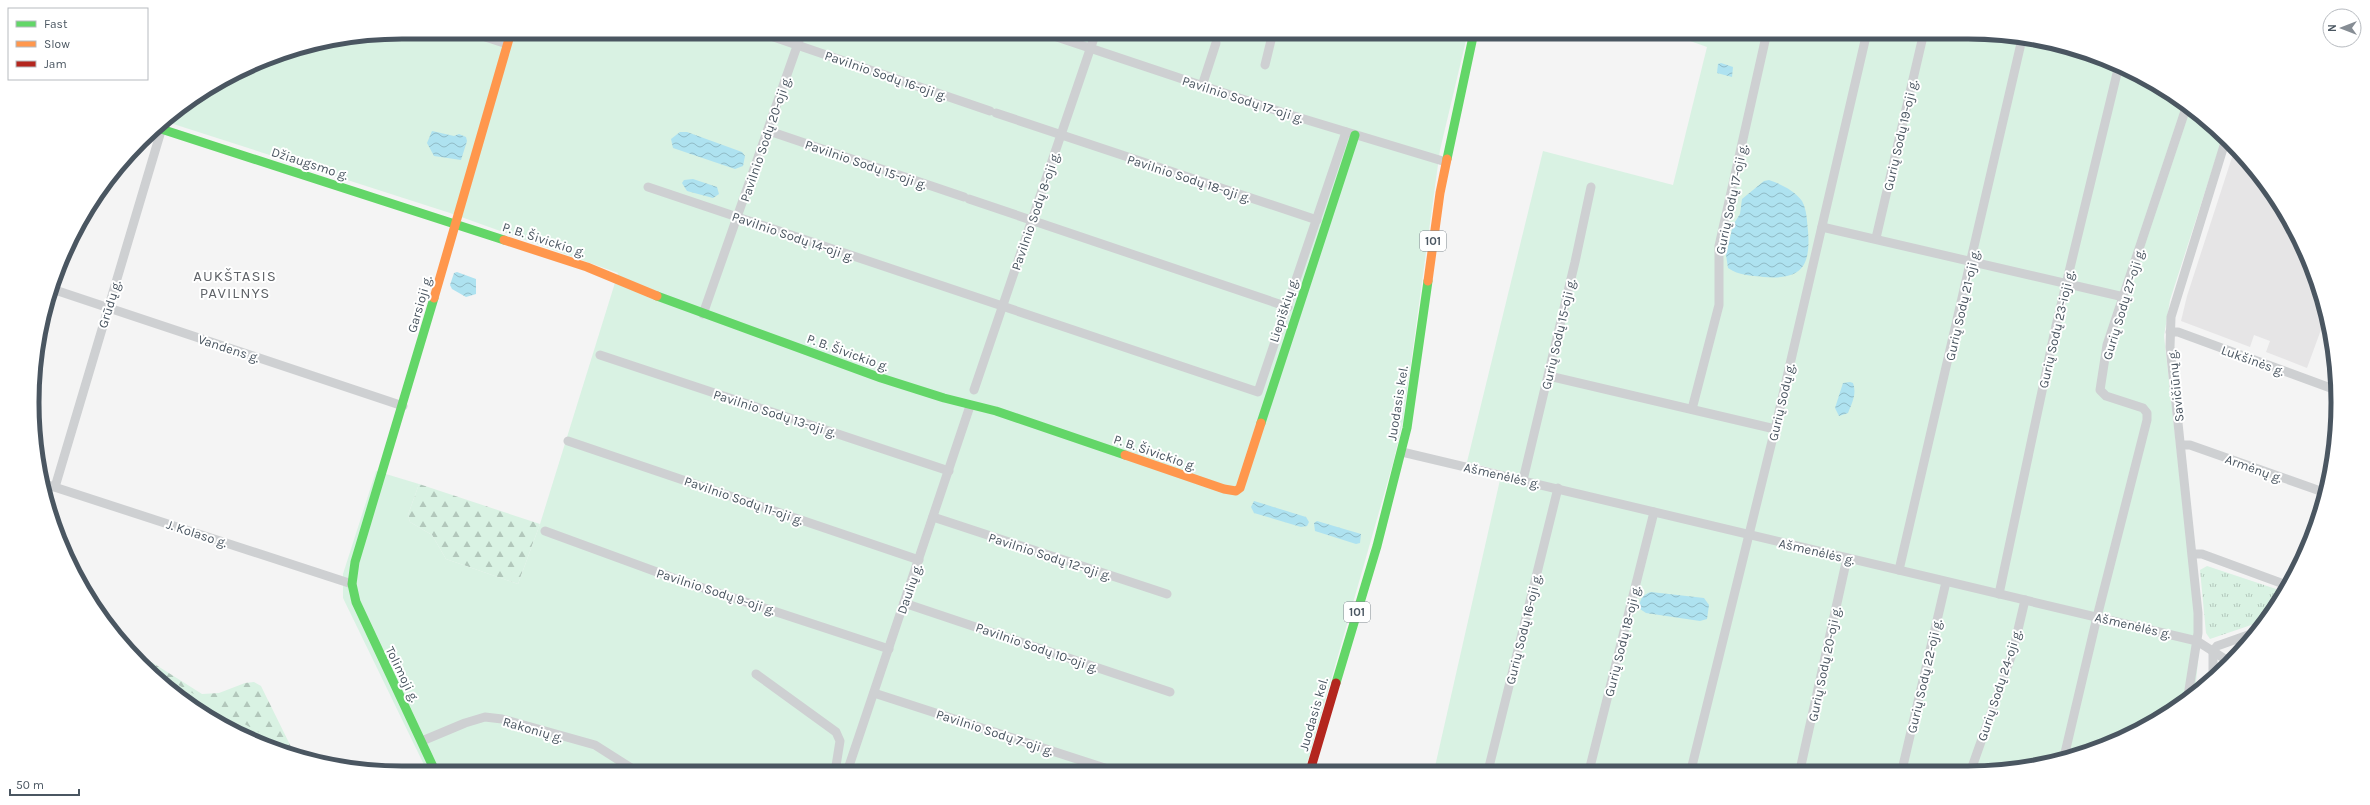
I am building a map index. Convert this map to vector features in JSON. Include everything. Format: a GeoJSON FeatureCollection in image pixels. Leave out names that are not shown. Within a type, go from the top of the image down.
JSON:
{"type":"FeatureCollection","features":[{"type":"Feature","properties":{"kind":"street"},"geometry":{"type":"LineString","coordinates":[[492,39],[507,44]]}},
{"type":"Feature","properties":{"kind":"street","name":"Garsioji g."},"geometry":{"type":"LineString","coordinates":[[352,584],[356,562],[403,406],[509,39]]}},
{"type":"Feature","properties":{"kind":"street","name":"Pavilnio Sodų 16-oji g."},"geometry":{"type":"LineString","coordinates":[[780,39],[1061,135]]}},
{"type":"Feature","properties":{"kind":"street","name":"Pavilnio Sodų 20-oji g."},"geometry":{"type":"LineString","coordinates":[[703,314],[769,131],[800,39]]}},
{"type":"Feature","properties":{"kind":"street","name":"Pavilnio Sodų 17-oji g."},"geometry":{"type":"LineString","coordinates":[[1062,39],[1350,134],[1446,162]]}},
{"type":"Feature","properties":{"kind":"street","name":"Pavilnio Sodų 8-oji g."},"geometry":{"type":"LineString","coordinates":[[974,390],[1094,39]]}},
{"type":"Feature","properties":{"kind":"street"},"geometry":{"type":"LineString","coordinates":[[1265,65],[1271,39]]}},
{"type":"Feature","properties":{"kind":"street","name":"Juodasis kel."},"geometry":{"type":"LineString","coordinates":[[1311,766],[1376,548],[1402,452],[1410,412],[1439,201],[1472,39]]}},
{"type":"Feature","properties":{"kind":"street","name":"Gurių Sodų 17-oji g."},"geometry":{"type":"LineString","coordinates":[[1692,409],[1719,305],[1719,246],[1765,39]]}},
{"type":"Feature","properties":{"kind":"street","name":"Gurių Sodų g."},"geometry":{"type":"LineString","coordinates":[[1692,766],[1775,429],[1865,39]]}},
{"type":"Feature","properties":{"kind":"street","name":"Gurių Sodų 19-oji g."},"geometry":{"type":"LineString","coordinates":[[1876,238],[1922,39]]}},
{"type":"Feature","properties":{"kind":"street"},"geometry":{"type":"LineString","coordinates":[[1202,86],[1216,43]]}},
{"type":"Feature","properties":{"kind":"street","name":"Gurių Sodų 21-oji g."},"geometry":{"type":"LineString","coordinates":[[1899,570],[1972,261],[2021,43]]}},
{"type":"Feature","properties":{"kind":"street","name":"Gurių Sodų 23-ioji g."},"geometry":{"type":"LineString","coordinates":[[1999,594],[2066,284],[2117,71]]}},
{"type":"Feature","properties":{"kind":"street","name":"Gurių Sodų 27-oji g."},"geometry":{"type":"LineString","coordinates":[[2097,617],[2147,420],[2147,413],[2143,408],[2106,396],[2100,390],[2107,345],[2185,111]]}},
{"type":"Feature","properties":{"kind":"street","name":"Džiaugsmo g."},"geometry":{"type":"LineString","coordinates":[[166,127],[456,223]]}},
{"type":"Feature","properties":{"kind":"street","name":"Pavilnio Sodų 15-oji g."},"geometry":{"type":"LineString","coordinates":[[769,131],[1288,307]]}},
{"type":"Feature","properties":{"kind":"street","name":"Grūdų g."},"geometry":{"type":"LineString","coordinates":[[55,487],[157,134]]}},
{"type":"Feature","properties":{"kind":"street"},"geometry":{"type":"LineString","coordinates":[[1288,307],[1317,220],[1350,134]]}},
{"type":"Feature","properties":{"kind":"street","name":"Liepiškių g."},"geometry":{"type":"LineString","coordinates":[[1236,491],[1240,488],[1350,134]]}},
{"type":"Feature","properties":{"kind":"street","name":"Pavilnio Sodų 18-oji g."},"geometry":{"type":"LineString","coordinates":[[1061,135],[1317,220]]}},
{"type":"Feature","properties":{"kind":"street","name":"Savičiūnų g."},"geometry":{"type":"LineString","coordinates":[[2189,691],[2197,641],[2198,612],[2170,332],[2175,299],[2224,144]]}},
{"type":"Feature","properties":{"kind":"street","name":"Pavilnio Sodų 14-oji g."},"geometry":{"type":"LineString","coordinates":[[648,187],[1258,392],[1288,307]]}},
{"type":"Feature","properties":{"kind":"street","name":"Gurių Sodų 15-oji g."},"geometry":{"type":"LineString","coordinates":[[1523,480],[1549,376],[1591,187]]}},
{"type":"Feature","properties":{"kind":"street","name":"P. B. Šivickio g."},"geometry":{"type":"LineString","coordinates":[[456,223],[587,267],[703,314],[881,378],[970,406],[996,412],[1224,490],[1236,491]]}},
{"type":"Feature","properties":{"kind":"street"},"geometry":{"type":"LineString","coordinates":[[1822,227],[1876,238],[2124,297]]}},
{"type":"Feature","properties":{"kind":"street","name":"Vandens g."},"geometry":{"type":"LineString","coordinates":[[56,291],[403,406]]}},
{"type":"Feature","properties":{"kind":"street","name":"Lukšinės g."},"geometry":{"type":"LineString","coordinates":[[2170,332],[2178,332],[2330,388]]}},
{"type":"Feature","properties":{"kind":"street","name":"Pavilnio Sodų 13-oji g."},"geometry":{"type":"LineString","coordinates":[[600,355],[949,471]]}},
{"type":"Feature","properties":{"kind":"street"},"geometry":{"type":"LineString","coordinates":[[1549,376],[1775,429]]}},
{"type":"Feature","properties":{"kind":"street","name":"Daulių g."},"geometry":{"type":"LineString","coordinates":[[849,766],[934,517],[970,406]]}},
{"type":"Feature","properties":{"kind":"street","name":"Pavilnio Sodų 11-oji g."},"geometry":{"type":"LineString","coordinates":[[568,441],[919,560]]}},
{"type":"Feature","properties":{"kind":"street","name":"Armėnų g."},"geometry":{"type":"LineString","coordinates":[[2181,445],[2190,444],[2320,492]]}},
{"type":"Feature","properties":{"kind":"street","name":"Ašmenėlės g."},"geometry":{"type":"LineString","coordinates":[[1402,452],[2197,641],[2226,659]]}},
{"type":"Feature","properties":{"kind":"street","name":"J. Kolaso g."},"geometry":{"type":"LineString","coordinates":[[48,485],[352,584]]}},
{"type":"Feature","properties":{"kind":"street","name":"Gurių Sodų 16-oji g."},"geometry":{"type":"LineString","coordinates":[[1489,766],[1558,488]]}},
{"type":"Feature","properties":{"kind":"street","name":"Gurių Sodų 18-oji g."},"geometry":{"type":"LineString","coordinates":[[1590,766],[1654,512]]}},
{"type":"Feature","properties":{"kind":"street","name":"Pavilnio Sodų 12-oji g."},"geometry":{"type":"LineString","coordinates":[[934,517],[1167,594]]}},
{"type":"Feature","properties":{"kind":"street","name":"Pavilnio Sodų 9-oji g."},"geometry":{"type":"LineString","coordinates":[[545,531],[676,579],[889,649]]}},
{"type":"Feature","properties":{"kind":"street"},"geometry":{"type":"LineString","coordinates":[[2193,554],[2202,554],[2282,584]]}},
{"type":"Feature","properties":{"kind":"street","name":"Gurių Sodų 20-oji g."},"geometry":{"type":"LineString","coordinates":[[1801,766],[1847,558]]}},
{"type":"Feature","properties":{"kind":"street","name":"Gurių Sodų 22-oji g."},"geometry":{"type":"LineString","coordinates":[[1903,766],[1946,582]]}},
{"type":"Feature","properties":{"kind":"street","name":"Tolimoji g."},"geometry":{"type":"LineString","coordinates":[[352,584],[368,631],[433,766]]}},
{"type":"Feature","properties":{"kind":"street","name":"Gurių Sodų 24-oji g."},"geometry":{"type":"LineString","coordinates":[[1972,766],[2012,651],[2025,600]]}},
{"type":"Feature","properties":{"kind":"street","name":"Pavilnio Sodų 10-oji g."},"geometry":{"type":"LineString","coordinates":[[904,603],[1170,692]]}},
{"type":"Feature","properties":{"kind":"street"},"geometry":{"type":"LineString","coordinates":[[2065,753],[2097,617]]}},
{"type":"Feature","properties":{"kind":"street"},"geometry":{"type":"LineString","coordinates":[[2213,671],[2213,651],[2217,646],[2246,636]]}},
{"type":"Feature","properties":{"kind":"street"},"geometry":{"type":"LineString","coordinates":[[756,674],[836,732],[840,741],[836,766]]}},
{"type":"Feature","properties":{"kind":"street","name":"Pavilnio Sodų 7-oji g."},"geometry":{"type":"LineString","coordinates":[[874,693],[1099,766]]}},
{"type":"Feature","properties":{"kind":"street","name":"Rakonių g."},"geometry":{"type":"LineString","coordinates":[[422,741],[464,723],[485,717],[502,719],[595,745],[629,766]]}},
{"type":"Feature","properties":{"kind":"shaded area"},"geometry":{"type":"Polygon","coordinates":[[[2233,154],[2256,181],[2282,221],[2294,242],[2312,286],[2323,325],[2307,368],[2266,352],[2270,341],[2254,335],[2250,347],[2181,321],[2187,296],[2233,154]]]}},
{"type":"Feature","properties":{"kind":"green space"},"geometry":{"type":"Polygon","coordinates":[[[1466,39],[1440,150],[1403,421],[1393,463],[1306,766],[425,766],[343,598],[343,574],[376,471],[419,484],[408,515],[410,522],[432,535],[446,559],[518,584],[540,524],[618,273],[450,213],[170,123],[201,100],[242,76],[263,67],[308,51],[355,42],[379,40],[1466,39]]]}},
{"type":"Feature","properties":{"kind":"green space"},"geometry":{"type":"Polygon","coordinates":[[[1685,39],[1968,39],[2015,42],[2038,46],[2062,51],[2084,58],[2128,76],[2169,100],[2189,114],[2221,142],[2170,300],[2164,336],[2199,651],[2196,685],[2189,691],[2149,717],[2128,729],[2107,738],[2062,754],[2015,763],[1968,766],[1435,766],[1502,471],[1467,462],[1543,151],[1673,185],[1707,47],[1685,39]]]}},
{"type":"Feature","properties":{"kind":"green space"},"geometry":{"type":"Polygon","coordinates":[[[419,484],[540,524],[518,584],[446,559],[432,535],[410,522],[408,515],[419,484]]]}},
{"type":"Feature","properties":{"kind":"green space"},"geometry":{"type":"Polygon","coordinates":[[[2207,566],[2278,590],[2257,623],[2210,639],[2206,633],[2200,570],[2207,566]]]}},
{"type":"Feature","properties":{"kind":"green space"},"geometry":{"type":"Polygon","coordinates":[[[141,655],[202,694],[219,693],[245,683],[254,682],[261,686],[292,749],[242,729],[201,705],[181,691],[141,655]]]}},
{"type":"Feature","properties":{"kind":"green space"},"geometry":{"type":"Polygon","coordinates":[[[162,675],[265,736],[266,739],[242,729],[221,717],[181,691],[162,675]]]}},
{"type":"Feature","properties":{"kind":"water"},"geometry":{"type":"Polygon","coordinates":[[[1721,63],[1733,67],[1732,77],[1717,73],[1718,64],[1721,63]]]}},
{"type":"Feature","properties":{"kind":"water"},"geometry":{"type":"Polygon","coordinates":[[[432,131],[454,136],[459,134],[466,137],[467,141],[461,160],[434,156],[427,143],[432,131]]]}},
{"type":"Feature","properties":{"kind":"water"},"geometry":{"type":"Polygon","coordinates":[[[680,132],[687,132],[742,152],[745,156],[743,166],[735,169],[673,148],[671,139],[680,132]]]}},
{"type":"Feature","properties":{"kind":"water"},"geometry":{"type":"Polygon","coordinates":[[[693,179],[717,187],[719,194],[713,198],[687,191],[682,183],[684,180],[693,179]]]}},
{"type":"Feature","properties":{"kind":"water"},"geometry":{"type":"Polygon","coordinates":[[[1769,180],[1792,191],[1799,197],[1804,205],[1808,231],[1808,244],[1805,263],[1794,274],[1786,276],[1763,277],[1745,275],[1732,271],[1728,268],[1726,255],[1733,225],[1740,214],[1742,199],[1764,181],[1769,180]]]}},
{"type":"Feature","properties":{"kind":"water"},"geometry":{"type":"Polygon","coordinates":[[[457,272],[476,279],[476,294],[466,297],[452,289],[450,285],[454,273],[457,272]]]}},
{"type":"Feature","properties":{"kind":"water"},"geometry":{"type":"Polygon","coordinates":[[[1843,383],[1853,383],[1854,387],[1852,402],[1848,413],[1839,416],[1835,408],[1843,383]]]}},
{"type":"Feature","properties":{"kind":"water"},"geometry":{"type":"Polygon","coordinates":[[[1254,501],[1306,517],[1309,522],[1307,526],[1301,527],[1254,513],[1251,507],[1254,501]]]}},
{"type":"Feature","properties":{"kind":"water"},"geometry":{"type":"Polygon","coordinates":[[[1317,521],[1361,534],[1360,543],[1356,544],[1315,531],[1314,523],[1317,521]]]}},
{"type":"Feature","properties":{"kind":"water"},"geometry":{"type":"Polygon","coordinates":[[[1651,592],[1704,598],[1709,605],[1707,619],[1700,621],[1646,613],[1640,609],[1640,601],[1643,596],[1651,592]]]}},
{"type":"Feature","properties":{"kind":"traffic: fast"},"geometry":{"type":"LineString","coordinates":[[1447,159],[1473,39]]}},
{"type":"Feature","properties":{"kind":"traffic: fast"},"geometry":{"type":"LineString","coordinates":[[163,129],[504,240]]}},
{"type":"Feature","properties":{"kind":"traffic: fast"},"geometry":{"type":"LineString","coordinates":[[1261,423],[1355,135]]}},
{"type":"Feature","properties":{"kind":"traffic: fast"},"geometry":{"type":"LineString","coordinates":[[1336,683],[1377,546],[1407,428],[1428,281]]}},
{"type":"Feature","properties":{"kind":"traffic: fast"},"geometry":{"type":"LineString","coordinates":[[657,296],[881,378],[944,398],[996,411],[1125,455]]}},
{"type":"Feature","properties":{"kind":"traffic: fast"},"geometry":{"type":"LineString","coordinates":[[433,766],[356,602],[352,584],[355,562],[434,298]]}},
{"type":"Feature","properties":{"kind":"traffic: slow"},"geometry":{"type":"LineString","coordinates":[[434,298],[509,39]]}},
{"type":"Feature","properties":{"kind":"traffic: slow"},"geometry":{"type":"LineString","coordinates":[[1428,281],[1440,193],[1447,159]]}},
{"type":"Feature","properties":{"kind":"traffic: slow"},"geometry":{"type":"LineString","coordinates":[[504,240],[587,267],[657,296]]}},
{"type":"Feature","properties":{"kind":"traffic: slow"},"geometry":{"type":"LineString","coordinates":[[1125,455],[1224,489],[1236,491],[1240,488],[1261,423]]}},
{"type":"Feature","properties":{"kind":"traffic: jam"},"geometry":{"type":"LineString","coordinates":[[1311,766],[1336,683]]}},
{"type":"Feature","properties":{"kind":"district","name":"AUKŠTASIS PAVILNYS"},"geometry":{"type":"Point","coordinates":[235,284]}}]}
